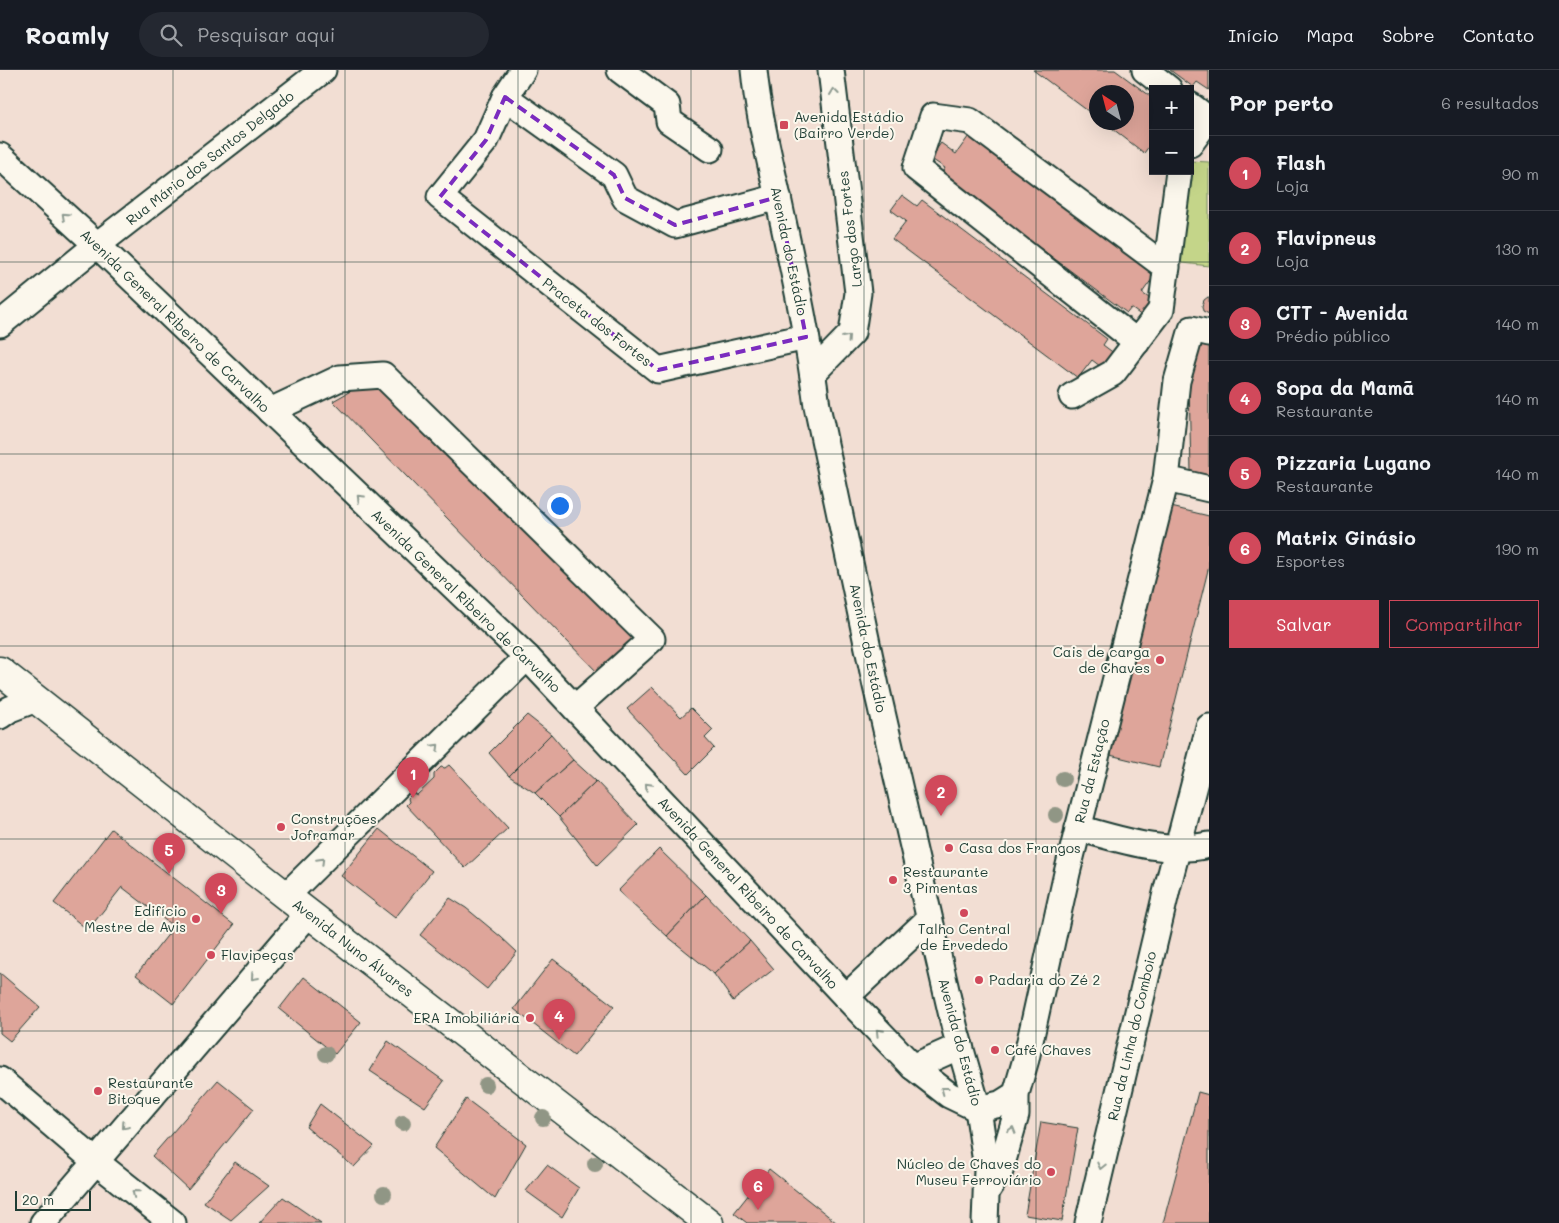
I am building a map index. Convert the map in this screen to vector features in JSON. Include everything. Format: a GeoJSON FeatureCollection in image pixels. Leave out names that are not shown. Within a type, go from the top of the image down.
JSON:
{"type":"FeatureCollection","features":[{"type":"Feature","properties":{"kind":"main road","name":"Avenida Nuno Álvares"},"geometry":{"type":"LineString","coordinates":[[0,671],[286,896],[709,1223]]}},
{"type":"Feature","properties":{"kind":"street","name":"Rua Mário dos Santos Delgado"},"geometry":{"type":"LineString","coordinates":[[0,324],[96,245],[323,70]]}},
{"type":"Feature","properties":{"kind":"street"},"geometry":{"type":"LineString","coordinates":[[523,70],[505,97],[614,175],[625,198],[676,225],[778,198]]}},
{"type":"Feature","properties":{"kind":"street"},"geometry":{"type":"LineString","coordinates":[[620,70],[667,105],[669,121],[710,149]]}},
{"type":"Feature","properties":{"kind":"street","name":"Avenida do Estádio"},"geometry":{"type":"LineString","coordinates":[[754,70],[761,119],[806,337],[817,406],[872,667],[960,1046],[978,1109],[988,1169],[985,1223]]}},
{"type":"Feature","properties":{"kind":"street","name":"Largo dos Fortes"},"geometry":{"type":"LineString","coordinates":[[813,373],[852,333],[858,293],[831,70]]}},
{"type":"Feature","properties":{"kind":"street"},"geometry":{"type":"LineString","coordinates":[[1145,70],[1164,85]]}},
{"type":"Feature","properties":{"kind":"street","name":"Praceta dos Fortes"},"geometry":{"type":"LineString","coordinates":[[505,97],[486,140],[440,197],[658,370],[806,337]]}},
{"type":"Feature","properties":{"kind":"street"},"geometry":{"type":"LineString","coordinates":[[1194,108],[1209,118],[1194,139]]}},
{"type":"Feature","properties":{"kind":"street"},"geometry":{"type":"LineString","coordinates":[[1137,342],[916,168],[933,116],[970,121],[1167,268]]}},
{"type":"Feature","properties":{"kind":"street","name":"Avenida General Ribeiro de Carvalho"},"geometry":{"type":"LineString","coordinates":[[0,156],[96,245],[527,657],[913,1067],[949,1095],[978,1109]]}},
{"type":"Feature","properties":{"kind":"street"},"geometry":{"type":"LineString","coordinates":[[1072,396],[1113,373],[1161,310],[1179,175]]}},
{"type":"Feature","properties":{"kind":"street","name":"Rua da Estação"},"geometry":{"type":"LineString","coordinates":[[987,1191],[1000,1171],[1016,1115],[1016,1094],[1026,1059],[1078,828],[1166,479],[1176,381],[1192,328],[1209,333]]}},
{"type":"Feature","properties":{"kind":"street"},"geometry":{"type":"LineString","coordinates":[[270,411],[340,378],[384,375],[652,639],[575,708]]}},
{"type":"Feature","properties":{"kind":"street"},"geometry":{"type":"LineString","coordinates":[[1166,479],[1209,489]]}},
{"type":"Feature","properties":{"kind":"street"},"geometry":{"type":"LineString","coordinates":[[286,896],[527,657]]}},
{"type":"Feature","properties":{"kind":"street"},"geometry":{"type":"LineString","coordinates":[[0,716],[10,709],[36,699]]}},
{"type":"Feature","properties":{"kind":"street","name":"Rua da Linha do Comboio"},"geometry":{"type":"LineString","coordinates":[[1088,1223],[1177,849],[1209,726]]}},
{"type":"Feature","properties":{"kind":"street"},"geometry":{"type":"LineString","coordinates":[[1078,828],[1151,847],[1177,849],[1209,845]]}},
{"type":"Feature","properties":{"kind":"street"},"geometry":{"type":"LineString","coordinates":[[43,1223],[309,913]]}},
{"type":"Feature","properties":{"kind":"street"},"geometry":{"type":"LineString","coordinates":[[846,997],[930,919]]}},
{"type":"Feature","properties":{"kind":"street"},"geometry":{"type":"LineString","coordinates":[[913,1067],[960,1046]]}},
{"type":"Feature","properties":{"kind":"street"},"geometry":{"type":"LineString","coordinates":[[0,1080],[95,1161],[173,1223]]}},
{"type":"Feature","properties":{"kind":"street"},"geometry":{"type":"LineString","coordinates":[[978,1109],[1000,1104],[1016,1094]]}},
{"type":"Feature","properties":{"kind":"highlighted area"},"geometry":{"type":"Polygon","coordinates":[[[505,97],[614,175],[625,198],[675,225],[778,197],[806,337],[658,370],[440,197],[486,140],[505,97]]]}},
{"type":"Feature","properties":{"kind":"green space"},"geometry":{"type":"Polygon","coordinates":[[[1194,161],[1209,162],[1209,266],[1174,262],[1189,175],[1194,175],[1194,161]]]}},
{"type":"Feature","properties":{"kind":"building"},"geometry":{"type":"Polygon","coordinates":[[[1033,70],[1115,70],[1149,95],[1149,146],[1144,153],[1114,130],[1134,130],[1134,85],[1089,85],[1089,112],[1033,70]]]}},
{"type":"Feature","properties":{"kind":"building"},"geometry":{"type":"Polygon","coordinates":[[[1170,70],[1209,70],[1209,90],[1197,82],[1194,86],[1170,70]]]}},
{"type":"Feature","properties":{"kind":"building"},"geometry":{"type":"Polygon","coordinates":[[[971,133],[1157,272],[1142,293],[1153,301],[1142,316],[1131,308],[1127,313],[941,174],[945,168],[930,158],[941,143],[956,154],[971,133]]]}},
{"type":"Feature","properties":{"kind":"building"},"geometry":{"type":"Polygon","coordinates":[[[902,195],[917,206],[922,200],[1107,339],[1103,345],[1115,354],[1104,369],[1092,360],[1078,378],[892,239],[906,221],[891,210],[902,195]]]}},
{"type":"Feature","properties":{"kind":"building"},"geometry":{"type":"Polygon","coordinates":[[[1208,297],[1209,314],[1203,311],[1202,306],[1204,300],[1208,297]]]}},
{"type":"Feature","properties":{"kind":"building"},"geometry":{"type":"Polygon","coordinates":[[[1202,343],[1209,345],[1209,476],[1191,472],[1189,383],[1202,343]]]}},
{"type":"Feature","properties":{"kind":"building"},"geometry":{"type":"Polygon","coordinates":[[[377,376],[637,642],[601,676],[333,401],[377,376]]]}},
{"type":"Feature","properties":{"kind":"building","name":"Cais de carga de Chaves"},"geometry":{"type":"Polygon","coordinates":[[[1171,507],[1209,516],[1209,566],[1159,767],[1110,755],[1171,507]]]}},
{"type":"Feature","properties":{"kind":"building"},"geometry":{"type":"Polygon","coordinates":[[[652,687],[681,717],[691,708],[713,730],[705,738],[714,748],[688,774],[627,709],[652,687]]]}},
{"type":"Feature","properties":{"kind":"building"},"geometry":{"type":"Polygon","coordinates":[[[527,715],[551,734],[509,776],[489,753],[527,715]]]}},
{"type":"Feature","properties":{"kind":"building"},"geometry":{"type":"Polygon","coordinates":[[[551,734],[573,760],[535,793],[509,776],[551,734]]]}},
{"type":"Feature","properties":{"kind":"building"},"geometry":{"type":"Polygon","coordinates":[[[573,760],[596,781],[559,817],[535,793],[573,760]]]}},
{"type":"Feature","properties":{"kind":"building"},"geometry":{"type":"Polygon","coordinates":[[[449,765],[508,828],[465,868],[406,805],[409,802],[408,798],[413,793],[417,795],[434,779],[434,774],[441,767],[445,768],[449,765]]]}},
{"type":"Feature","properties":{"kind":"building"},"geometry":{"type":"Polygon","coordinates":[[[596,781],[638,825],[597,865],[559,817],[596,781]]]}},
{"type":"Feature","properties":{"kind":"building","name":"Edifício Mestre de Avis"},"geometry":{"type":"Polygon","coordinates":[[[111,829],[234,925],[173,1004],[136,975],[174,927],[122,887],[88,930],[54,903],[111,829]]]}},
{"type":"Feature","properties":{"kind":"building"},"geometry":{"type":"Polygon","coordinates":[[[379,829],[432,871],[395,918],[341,876],[379,829]]]}},
{"type":"Feature","properties":{"kind":"building"},"geometry":{"type":"Polygon","coordinates":[[[659,849],[706,895],[667,936],[618,891],[659,849]]]}},
{"type":"Feature","properties":{"kind":"building"},"geometry":{"type":"Polygon","coordinates":[[[706,895],[750,941],[714,974],[667,936],[706,895]]]}},
{"type":"Feature","properties":{"kind":"building"},"geometry":{"type":"Polygon","coordinates":[[[450,898],[466,908],[517,952],[487,989],[420,935],[450,898]]]}},
{"type":"Feature","properties":{"kind":"building"},"geometry":{"type":"Polygon","coordinates":[[[750,941],[774,969],[733,1001],[714,974],[750,941]]]}},
{"type":"Feature","properties":{"kind":"building"},"geometry":{"type":"Polygon","coordinates":[[[553,959],[614,1006],[574,1056],[514,1009],[553,959]]]}},
{"type":"Feature","properties":{"kind":"building"},"geometry":{"type":"Polygon","coordinates":[[[0,973],[40,1007],[10,1041],[0,1033],[0,973]]]}},
{"type":"Feature","properties":{"kind":"building"},"geometry":{"type":"Polygon","coordinates":[[[304,977],[361,1022],[335,1054],[279,1009],[304,977]]]}},
{"type":"Feature","properties":{"kind":"building"},"geometry":{"type":"Polygon","coordinates":[[[388,1041],[444,1081],[425,1107],[370,1071],[388,1041]]]}},
{"type":"Feature","properties":{"kind":"building"},"geometry":{"type":"Polygon","coordinates":[[[218,1080],[254,1109],[188,1189],[152,1156],[218,1080]]]}},
{"type":"Feature","properties":{"kind":"building"},"geometry":{"type":"Polygon","coordinates":[[[1198,1092],[1209,1095],[1209,1223],[1163,1223],[1198,1092]]]}},
{"type":"Feature","properties":{"kind":"building"},"geometry":{"type":"Polygon","coordinates":[[[466,1099],[526,1144],[495,1199],[434,1148],[466,1099]]]}},
{"type":"Feature","properties":{"kind":"building"},"geometry":{"type":"Polygon","coordinates":[[[320,1104],[374,1146],[354,1167],[306,1127],[320,1104]]]}},
{"type":"Feature","properties":{"kind":"building","name":"Núcleo de Chaves do Museu Ferroviário"},"geometry":{"type":"Polygon","coordinates":[[[1041,1122],[1078,1128],[1062,1221],[1025,1215],[1041,1122]]]}},
{"type":"Feature","properties":{"kind":"building"},"geometry":{"type":"Polygon","coordinates":[[[235,1162],[269,1186],[231,1220],[204,1202],[235,1162]]]}},
{"type":"Feature","properties":{"kind":"building"},"geometry":{"type":"Polygon","coordinates":[[[547,1165],[579,1188],[562,1217],[526,1191],[547,1165]]]}},
{"type":"Feature","properties":{"kind":"building"},"geometry":{"type":"Polygon","coordinates":[[[769,1169],[837,1223],[747,1223],[734,1213],[769,1169]]]}},
{"type":"Feature","properties":{"kind":"building"},"geometry":{"type":"Polygon","coordinates":[[[283,1197],[321,1223],[259,1223],[283,1197]]]}},
{"type":"Feature","properties":{"kind":"place","name":"Avenida Estádio (Bairro Verde)"},"geometry":{"type":"Point","coordinates":[784,125]}},
{"type":"Feature","properties":{"kind":"place","name":"Cais de carga de Chaves"},"geometry":{"type":"Point","coordinates":[1160,660]}},
{"type":"Feature","properties":{"kind":"place","name":"Flash"},"geometry":{"type":"Point","coordinates":[413,798]}},
{"type":"Feature","properties":{"kind":"place","name":"Flavipneus"},"geometry":{"type":"Point","coordinates":[941,816]}},
{"type":"Feature","properties":{"kind":"place","name":"Construções Joframar"},"geometry":{"type":"Point","coordinates":[281,827]}},
{"type":"Feature","properties":{"kind":"place","name":"Casa dos Frangos"},"geometry":{"type":"Point","coordinates":[949,848]}},
{"type":"Feature","properties":{"kind":"place","name":"Pizzaria Lugano"},"geometry":{"type":"Point","coordinates":[169,874]}},
{"type":"Feature","properties":{"kind":"place","name":"Restaurante 3 Pimentas"},"geometry":{"type":"Point","coordinates":[893,880]}},
{"type":"Feature","properties":{"kind":"place","name":"Talho Central de Ervededo"},"geometry":{"type":"Point","coordinates":[964,913]}},
{"type":"Feature","properties":{"kind":"place","name":"CTT - Avenida"},"geometry":{"type":"Point","coordinates":[221,914]}},
{"type":"Feature","properties":{"kind":"place","name":"Edifício Mestre de Avis"},"geometry":{"type":"Point","coordinates":[196,919]}},
{"type":"Feature","properties":{"kind":"place","name":"Flavipeças"},"geometry":{"type":"Point","coordinates":[211,955]}},
{"type":"Feature","properties":{"kind":"place","name":"Padaria do Zé 2"},"geometry":{"type":"Point","coordinates":[979,980]}},
{"type":"Feature","properties":{"kind":"place","name":"ERA Imobiliária"},"geometry":{"type":"Point","coordinates":[530,1018]}},
{"type":"Feature","properties":{"kind":"place","name":"Sopa da Mamã"},"geometry":{"type":"Point","coordinates":[559,1040]}},
{"type":"Feature","properties":{"kind":"place","name":"Café Chaves"},"geometry":{"type":"Point","coordinates":[995,1050]}},
{"type":"Feature","properties":{"kind":"place","name":"Restaurante Bitoque"},"geometry":{"type":"Point","coordinates":[98,1091]}},
{"type":"Feature","properties":{"kind":"place","name":"Núcleo de Chaves do Museu Ferroviário"},"geometry":{"type":"Point","coordinates":[1051,1172]}},
{"type":"Feature","properties":{"kind":"place","name":"Matrix Ginásio"},"geometry":{"type":"Point","coordinates":[758,1210]}}]}
